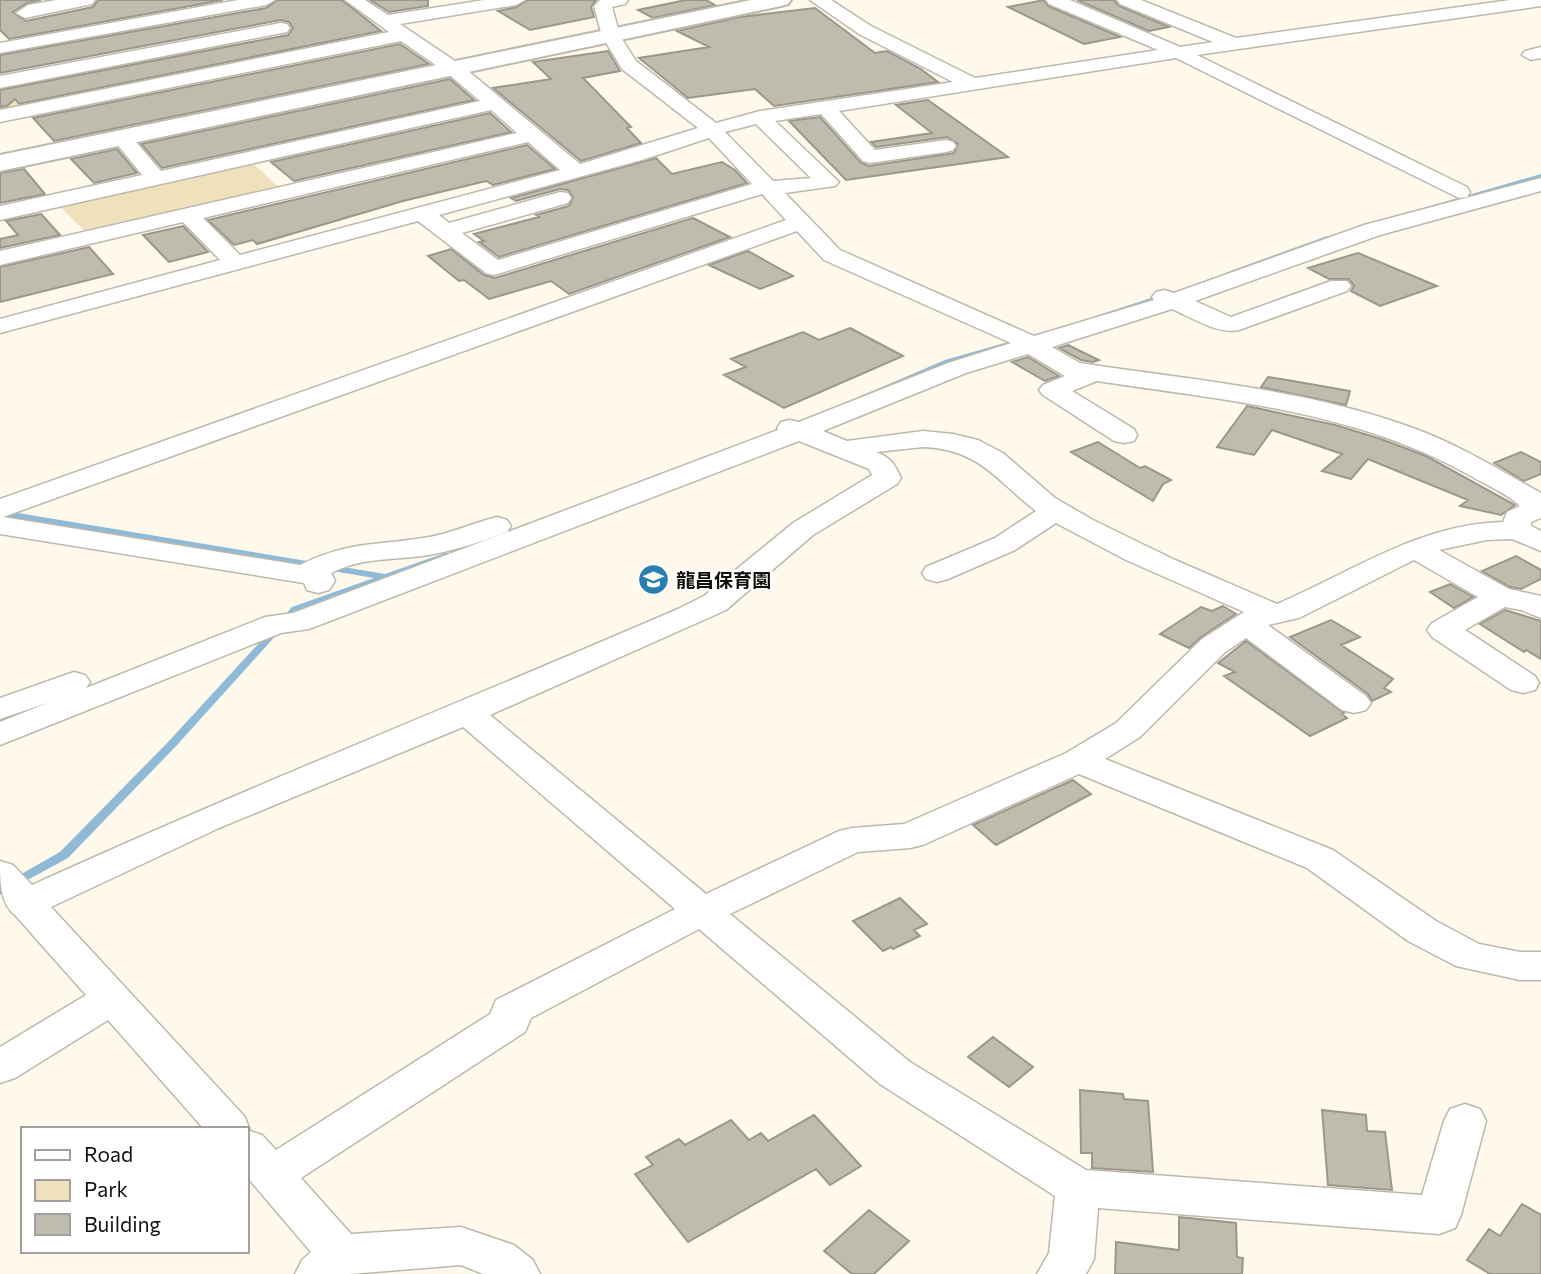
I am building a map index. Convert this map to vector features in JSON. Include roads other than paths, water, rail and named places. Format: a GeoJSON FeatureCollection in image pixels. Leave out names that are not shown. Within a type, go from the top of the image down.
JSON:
{"type":"FeatureCollection","features":[{"type":"Feature","properties":{"kind":"street"},"geometry":{"type":"LineString","coordinates":[[48,39],[19,14],[86,0]]}},
{"type":"Feature","properties":{"kind":"street"},"geometry":{"type":"LineString","coordinates":[[0,48],[266,0]]}},
{"type":"Feature","properties":{"kind":"street"},"geometry":{"type":"LineString","coordinates":[[354,0],[454,69],[572,168]]}},
{"type":"Feature","properties":{"kind":"street"},"geometry":{"type":"LineString","coordinates":[[385,21],[457,4],[516,0]]}},
{"type":"Feature","properties":{"kind":"street"},"geometry":{"type":"LineString","coordinates":[[619,0],[603,6],[611,36],[629,65],[708,126],[832,255],[1021,339],[1073,370],[1307,405],[1403,433],[1444,450],[1535,501],[1534,510],[1517,518],[1529,536]]}},
{"type":"Feature","properties":{"kind":"street"},"geometry":{"type":"LineString","coordinates":[[0,163],[780,0]]}},
{"type":"Feature","properties":{"kind":"street"},"geometry":{"type":"LineString","coordinates":[[819,0],[865,30],[969,82]]}},
{"type":"Feature","properties":{"kind":"street"},"geometry":{"type":"LineString","coordinates":[[1055,0],[1173,51],[1459,192]]}},
{"type":"Feature","properties":{"kind":"street"},"geometry":{"type":"LineString","coordinates":[[1126,0],[1231,42]]}},
{"type":"Feature","properties":{"kind":"street"},"geometry":{"type":"LineString","coordinates":[[0,326],[422,213],[708,126],[1231,42],[1541,1]]}},
{"type":"Feature","properties":{"kind":"street"},"geometry":{"type":"LineString","coordinates":[[248,4],[313,52]]}},
{"type":"Feature","properties":{"kind":"street"},"geometry":{"type":"LineString","coordinates":[[133,6],[149,21]]}},
{"type":"Feature","properties":{"kind":"street"},"geometry":{"type":"LineString","coordinates":[[0,82],[281,28]]}},
{"type":"Feature","properties":{"kind":"street"},"geometry":{"type":"LineString","coordinates":[[0,116],[402,35]]}},
{"type":"Feature","properties":{"kind":"street"},"geometry":{"type":"LineString","coordinates":[[0,55],[22,78]]}},
{"type":"Feature","properties":{"kind":"street"},"geometry":{"type":"LineString","coordinates":[[0,213],[495,103]]}},
{"type":"Feature","properties":{"kind":"street"},"geometry":{"type":"LineString","coordinates":[[825,107],[870,157],[946,146]]}},
{"type":"Feature","properties":{"kind":"street"},"geometry":{"type":"LineString","coordinates":[[422,213],[494,268],[768,188],[828,182],[760,117]]}},
{"type":"Feature","properties":{"kind":"street"},"geometry":{"type":"LineString","coordinates":[[0,316],[572,168],[623,159],[708,126]]}},
{"type":"Feature","properties":{"kind":"street"},"geometry":{"type":"LineString","coordinates":[[0,258],[533,135]]}},
{"type":"Feature","properties":{"kind":"street"},"geometry":{"type":"LineString","coordinates":[[122,138],[156,179]]}},
{"type":"Feature","properties":{"kind":"street"},"geometry":{"type":"LineString","coordinates":[[706,155],[730,148]]}},
{"type":"Feature","properties":{"kind":"street"},"geometry":{"type":"LineString","coordinates":[[253,157],[292,191]]}},
{"type":"Feature","properties":{"kind":"street"},"geometry":{"type":"LineString","coordinates":[[623,159],[647,173]]}},
{"type":"Feature","properties":{"kind":"street"},"geometry":{"type":"LineString","coordinates":[[445,231],[671,166]]}},
{"type":"Feature","properties":{"kind":"street"},"geometry":{"type":"LineString","coordinates":[[0,734],[282,624],[298,622],[317,588],[354,553],[424,547],[466,537],[788,426],[941,355],[1021,339],[1164,297],[1459,192],[1541,170]]}},
{"type":"Feature","properties":{"kind":"street"},"geometry":{"type":"LineString","coordinates":[[1364,225],[1541,184]]}},
{"type":"Feature","properties":{"kind":"street"},"geometry":{"type":"LineString","coordinates":[[43,204],[72,242]]}},
{"type":"Feature","properties":{"kind":"street"},"geometry":{"type":"LineString","coordinates":[[188,215],[229,256]]}},
{"type":"Feature","properties":{"kind":"street"},"geometry":{"type":"LineString","coordinates":[[2,514],[801,222]]}},
{"type":"Feature","properties":{"kind":"street"},"geometry":{"type":"LineString","coordinates":[[1164,297],[1230,326],[1339,286]]}},
{"type":"Feature","properties":{"kind":"street"},"geometry":{"type":"LineString","coordinates":[[1093,374],[1052,390],[1124,435]]}},
{"type":"Feature","properties":{"kind":"street"},"geometry":{"type":"LineString","coordinates":[[0,709],[317,588],[788,426],[881,464],[887,478],[803,529],[715,603],[467,713],[206,820],[10,892],[228,1127]]}},
{"type":"Feature","properties":{"kind":"street"},"geometry":{"type":"LineString","coordinates":[[847,449],[911,439],[934,439],[967,445],[992,456],[1033,496],[1056,511],[1257,618],[1354,702]]}},
{"type":"Feature","properties":{"kind":"street"},"geometry":{"type":"LineString","coordinates":[[937,573],[1004,544],[1056,511]]}},
{"type":"Feature","properties":{"kind":"street"},"geometry":{"type":"LineString","coordinates":[[2,514],[281,572],[317,588]]}},
{"type":"Feature","properties":{"kind":"street"},"geometry":{"type":"LineString","coordinates":[[517,1274],[498,1259],[461,1246],[330,1264],[259,1161],[511,1021],[510,1011],[703,911],[852,839],[910,836],[1078,761],[1128,730],[1213,646],[1257,618],[1288,611],[1455,535],[1489,529],[1529,536]]}},
{"type":"Feature","properties":{"kind":"street"},"geometry":{"type":"LineString","coordinates":[[1417,550],[1500,597],[1530,602],[1541,608]]}},
{"type":"Feature","properties":{"kind":"street"},"geometry":{"type":"LineString","coordinates":[[1500,597],[1443,630],[1523,683]]}},
{"type":"Feature","properties":{"kind":"street"},"geometry":{"type":"LineString","coordinates":[[467,713],[895,1073],[1078,1188],[1439,1215],[1465,1121]]}},
{"type":"Feature","properties":{"kind":"street"},"geometry":{"type":"LineString","coordinates":[[1078,761],[1321,859],[1422,931],[1469,956],[1520,966],[1541,966]]}},
{"type":"Feature","properties":{"kind":"street"},"geometry":{"type":"LineString","coordinates":[[0,1067],[110,999]]}},
{"type":"Feature","properties":{"kind":"street"},"geometry":{"type":"LineString","coordinates":[[1060,1274],[1071,1259],[1078,1188]]}},
{"type":"Feature","properties":{"kind":"waterway"},"geometry":{"type":"LineString","coordinates":[[1402,215],[1541,176]]}},
{"type":"Feature","properties":{"kind":"waterway"},"geometry":{"type":"LineString","coordinates":[[1229,273],[1327,238]]}},
{"type":"Feature","properties":{"kind":"waterway"},"geometry":{"type":"LineString","coordinates":[[1100,316],[1166,296]]}},
{"type":"Feature","properties":{"kind":"waterway"},"geometry":{"type":"LineString","coordinates":[[865,396],[948,362],[1008,344]]}},
{"type":"Feature","properties":{"kind":"waterway"},"geometry":{"type":"LineString","coordinates":[[0,513],[385,577]]}},
{"type":"Feature","properties":{"kind":"waterway"},"geometry":{"type":"LineString","coordinates":[[0,891],[64,855],[173,743],[295,609],[448,555]]}},
{"type":"Feature","properties":{"kind":"place","name":"龍昌保育園"},"geometry":{"type":"Point","coordinates":[653,580]}}]}
